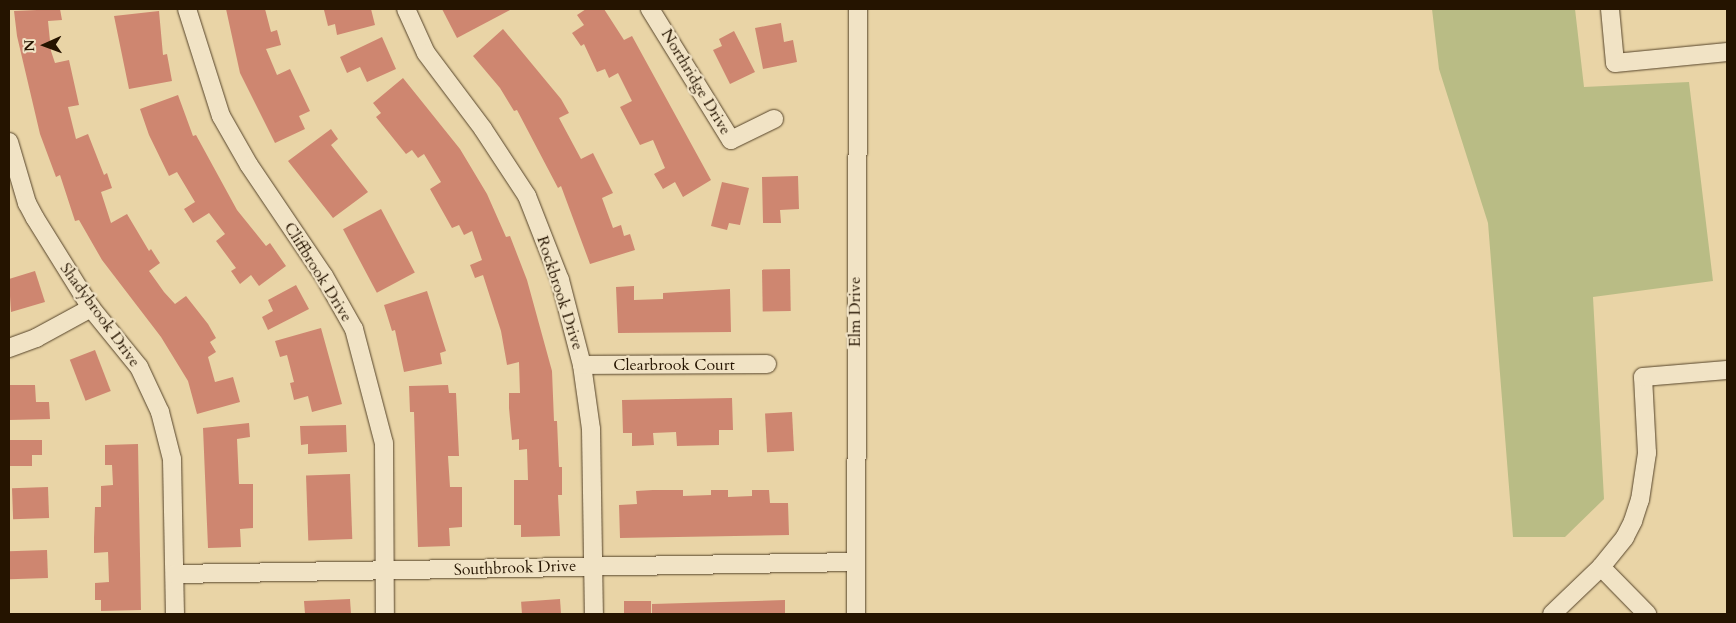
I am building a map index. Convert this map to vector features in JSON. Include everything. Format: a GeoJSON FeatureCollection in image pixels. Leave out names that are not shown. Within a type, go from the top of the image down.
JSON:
{"type":"FeatureCollection","features":[{"type":"Feature","properties":{"kind":"street","name":"Cliffbrook Drive"},"geometry":{"type":"LineString","coordinates":[[187,9],[221,116],[249,165],[324,276],[354,329],[384,443],[385,614]]}},
{"type":"Feature","properties":{"kind":"street","name":"Rockbrook Drive"},"geometry":{"type":"LineString","coordinates":[[406,9],[426,53],[483,129],[527,196],[560,280],[582,365],[591,429],[594,614]]}},
{"type":"Feature","properties":{"kind":"street","name":"Northridge Drive"},"geometry":{"type":"LineString","coordinates":[[650,9],[731,140],[774,119]]}},
{"type":"Feature","properties":{"kind":"street","name":"Elm Drive"},"geometry":{"type":"LineString","coordinates":[[856,614],[858,9]]}},
{"type":"Feature","properties":{"kind":"street"},"geometry":{"type":"LineString","coordinates":[[1610,9],[1615,63],[1727,52]]}},
{"type":"Feature","properties":{"kind":"street","name":"Shadybrook Drive"},"geometry":{"type":"LineString","coordinates":[[9,142],[27,204],[91,308],[139,367],[160,412],[172,459],[175,614]]}},
{"type":"Feature","properties":{"kind":"street"},"geometry":{"type":"LineString","coordinates":[[9,348],[36,338],[91,308]]}},
{"type":"Feature","properties":{"kind":"street","name":"Clearbrook Court"},"geometry":{"type":"LineString","coordinates":[[582,365],[766,364]]}},
{"type":"Feature","properties":{"kind":"street"},"geometry":{"type":"LineString","coordinates":[[1552,614],[1601,567],[1625,537],[1640,500],[1647,436],[1643,377],[1727,370]]}},
{"type":"Feature","properties":{"kind":"street","name":"Southbrook Drive"},"geometry":{"type":"LineString","coordinates":[[174,574],[384,572],[593,566],[855,562]]}},
{"type":"Feature","properties":{"kind":"street"},"geometry":{"type":"LineString","coordinates":[[1601,567],[1647,614]]}},
{"type":"Feature","properties":{"kind":"green space"},"geometry":{"type":"Polygon","coordinates":[[[1432,9],[1575,9],[1584,87],[1689,82],[1713,281],[1593,297],[1604,499],[1565,537],[1513,537],[1488,223],[1439,69],[1432,9]]]}},
{"type":"Feature","properties":{"kind":"building"},"geometry":{"type":"Polygon","coordinates":[[[60,9],[62,20],[48,21],[51,51],[55,63],[69,60],[79,105],[68,107],[76,139],[88,134],[104,175],[107,173],[112,188],[101,192],[111,223],[127,214],[149,251],[151,249],[160,263],[149,271],[164,292],[175,304],[186,296],[208,324],[216,338],[210,342],[216,352],[208,357],[215,382],[233,377],[240,402],[197,414],[188,381],[161,337],[102,260],[79,220],[75,221],[60,175],[56,177],[40,134],[17,36],[14,11],[60,9]]]}},
{"type":"Feature","properties":{"kind":"building"},"geometry":{"type":"Polygon","coordinates":[[[226,9],[265,9],[271,32],[277,30],[281,45],[266,49],[277,75],[290,69],[310,111],[299,116],[305,129],[275,143],[240,73],[226,9]]]}},
{"type":"Feature","properties":{"kind":"building"},"geometry":{"type":"Polygon","coordinates":[[[371,9],[375,25],[337,35],[335,24],[328,26],[324,10],[371,9]]]}},
{"type":"Feature","properties":{"kind":"building"},"geometry":{"type":"Polygon","coordinates":[[[442,9],[512,9],[457,38],[442,9]]]}},
{"type":"Feature","properties":{"kind":"building"},"geometry":{"type":"Polygon","coordinates":[[[586,9],[604,9],[624,40],[632,36],[711,180],[683,197],[675,182],[663,189],[654,174],[665,168],[653,140],[640,145],[620,107],[632,101],[618,73],[609,78],[605,69],[597,72],[584,44],[581,46],[572,33],[584,25],[577,15],[586,9]]]}},
{"type":"Feature","properties":{"kind":"building"},"geometry":{"type":"Polygon","coordinates":[[[159,11],[163,55],[167,54],[172,81],[129,89],[114,16],[159,11]]]}},
{"type":"Feature","properties":{"kind":"building"},"geometry":{"type":"Polygon","coordinates":[[[781,23],[784,42],[793,40],[797,62],[763,69],[755,28],[781,23]]]}},
{"type":"Feature","properties":{"kind":"building"},"geometry":{"type":"Polygon","coordinates":[[[503,29],[561,99],[569,113],[559,118],[581,159],[593,153],[613,193],[602,198],[613,228],[621,225],[624,236],[630,234],[635,250],[590,264],[561,186],[558,188],[517,110],[514,111],[500,88],[473,56],[503,29]]]}},
{"type":"Feature","properties":{"kind":"building"},"geometry":{"type":"Polygon","coordinates":[[[734,31],[755,72],[730,84],[713,50],[722,46],[719,39],[734,31]]]}},
{"type":"Feature","properties":{"kind":"building"},"geometry":{"type":"Polygon","coordinates":[[[382,37],[396,69],[367,82],[360,67],[347,73],[340,57],[382,37]]]}},
{"type":"Feature","properties":{"kind":"building"},"geometry":{"type":"Polygon","coordinates":[[[403,78],[460,149],[487,194],[506,237],[510,236],[527,280],[552,371],[554,421],[557,421],[559,467],[562,467],[562,495],[558,495],[560,536],[521,537],[521,525],[514,525],[514,480],[528,480],[527,449],[519,450],[519,439],[512,440],[509,408],[509,393],[520,393],[519,362],[507,365],[501,331],[483,275],[475,278],[470,265],[482,260],[472,231],[464,235],[459,225],[452,228],[430,189],[441,182],[424,154],[418,158],[412,150],[406,154],[376,117],[381,113],[373,103],[403,78]]]}},
{"type":"Feature","properties":{"kind":"building"},"geometry":{"type":"Polygon","coordinates":[[[178,95],[193,136],[196,135],[237,210],[266,246],[270,243],[286,266],[259,286],[251,275],[240,284],[231,271],[236,268],[216,241],[225,234],[209,213],[193,223],[184,209],[195,202],[177,172],[169,176],[149,135],[140,109],[178,95]]]}},
{"type":"Feature","properties":{"kind":"building"},"geometry":{"type":"Polygon","coordinates":[[[331,129],[338,139],[331,145],[368,192],[333,218],[288,161],[331,129]]]}},
{"type":"Feature","properties":{"kind":"building"},"geometry":{"type":"Polygon","coordinates":[[[798,176],[799,209],[780,210],[781,223],[763,223],[762,177],[798,176]]]}},
{"type":"Feature","properties":{"kind":"building"},"geometry":{"type":"Polygon","coordinates":[[[722,182],[749,188],[740,225],[729,223],[727,230],[711,226],[722,182]]]}},
{"type":"Feature","properties":{"kind":"building"},"geometry":{"type":"Polygon","coordinates":[[[381,209],[415,273],[377,293],[343,229],[381,209]]]}},
{"type":"Feature","properties":{"kind":"building"},"geometry":{"type":"Polygon","coordinates":[[[762,269],[790,269],[791,311],[763,311],[762,269]]]}},
{"type":"Feature","properties":{"kind":"building"},"geometry":{"type":"Polygon","coordinates":[[[35,271],[45,302],[11,312],[9,279],[35,271]]]}},
{"type":"Feature","properties":{"kind":"building"},"geometry":{"type":"Polygon","coordinates":[[[296,285],[309,309],[268,330],[262,317],[273,311],[268,300],[296,285]]]}},
{"type":"Feature","properties":{"kind":"building"},"geometry":{"type":"Polygon","coordinates":[[[634,286],[634,300],[663,299],[663,293],[730,289],[731,332],[618,333],[616,287],[634,286]]]}},
{"type":"Feature","properties":{"kind":"building"},"geometry":{"type":"Polygon","coordinates":[[[427,291],[446,351],[440,353],[442,364],[404,372],[395,330],[392,331],[384,305],[427,291]]]}},
{"type":"Feature","properties":{"kind":"building"},"geometry":{"type":"Polygon","coordinates":[[[321,328],[342,404],[312,412],[308,396],[294,400],[290,383],[294,382],[287,355],[280,357],[275,341],[321,328]]]}},
{"type":"Feature","properties":{"kind":"building"},"geometry":{"type":"Polygon","coordinates":[[[95,350],[111,391],[86,401],[70,360],[95,350]]]}},
{"type":"Feature","properties":{"kind":"building"},"geometry":{"type":"Polygon","coordinates":[[[9,385],[35,385],[36,402],[49,402],[50,419],[9,420],[9,385]]]}},
{"type":"Feature","properties":{"kind":"building"},"geometry":{"type":"Polygon","coordinates":[[[448,385],[449,393],[456,393],[459,456],[448,456],[450,487],[462,487],[462,527],[449,528],[450,546],[418,547],[414,412],[410,412],[409,386],[448,385]]]}},
{"type":"Feature","properties":{"kind":"building"},"geometry":{"type":"Polygon","coordinates":[[[732,398],[733,430],[719,430],[719,445],[677,446],[676,432],[653,433],[654,445],[632,446],[632,433],[623,433],[622,400],[732,398]]]}},
{"type":"Feature","properties":{"kind":"building"},"geometry":{"type":"Polygon","coordinates":[[[792,412],[794,451],[767,452],[765,413],[792,412]]]}},
{"type":"Feature","properties":{"kind":"building"},"geometry":{"type":"Polygon","coordinates":[[[249,423],[250,437],[237,439],[239,484],[253,484],[253,528],[240,529],[241,547],[208,548],[203,428],[249,423]]]}},
{"type":"Feature","properties":{"kind":"building"},"geometry":{"type":"Polygon","coordinates":[[[346,425],[347,452],[308,454],[308,444],[301,445],[300,426],[346,425]]]}},
{"type":"Feature","properties":{"kind":"building"},"geometry":{"type":"Polygon","coordinates":[[[9,440],[42,440],[42,455],[32,455],[32,466],[9,466],[9,440]]]}},
{"type":"Feature","properties":{"kind":"building"},"geometry":{"type":"Polygon","coordinates":[[[138,444],[141,610],[101,611],[101,600],[95,600],[95,583],[109,582],[108,552],[94,553],[95,507],[101,507],[101,486],[113,485],[112,465],[105,465],[105,445],[138,444]]]}},
{"type":"Feature","properties":{"kind":"building"},"geometry":{"type":"Polygon","coordinates":[[[350,474],[352,539],[308,540],[306,476],[350,474]]]}},
{"type":"Feature","properties":{"kind":"building"},"geometry":{"type":"Polygon","coordinates":[[[48,487],[49,518],[13,519],[12,488],[48,487]]]}},
{"type":"Feature","properties":{"kind":"building"},"geometry":{"type":"Polygon","coordinates":[[[683,490],[683,496],[711,495],[711,490],[728,490],[728,497],[752,496],[752,490],[769,490],[770,503],[788,503],[789,535],[620,538],[619,505],[637,504],[636,491],[683,490]]]}},
{"type":"Feature","properties":{"kind":"building"},"geometry":{"type":"Polygon","coordinates":[[[47,550],[48,578],[10,579],[9,551],[47,550]]]}},
{"type":"Feature","properties":{"kind":"building"},"geometry":{"type":"Polygon","coordinates":[[[350,599],[351,614],[305,614],[304,601],[350,599]]]}},
{"type":"Feature","properties":{"kind":"building"},"geometry":{"type":"Polygon","coordinates":[[[560,599],[561,614],[522,614],[521,602],[560,599]]]}},
{"type":"Feature","properties":{"kind":"building"},"geometry":{"type":"Polygon","coordinates":[[[785,600],[785,614],[652,614],[652,604],[785,600]]]}},
{"type":"Feature","properties":{"kind":"building"},"geometry":{"type":"Polygon","coordinates":[[[624,601],[651,601],[651,614],[624,614],[624,601]]]}}]}
